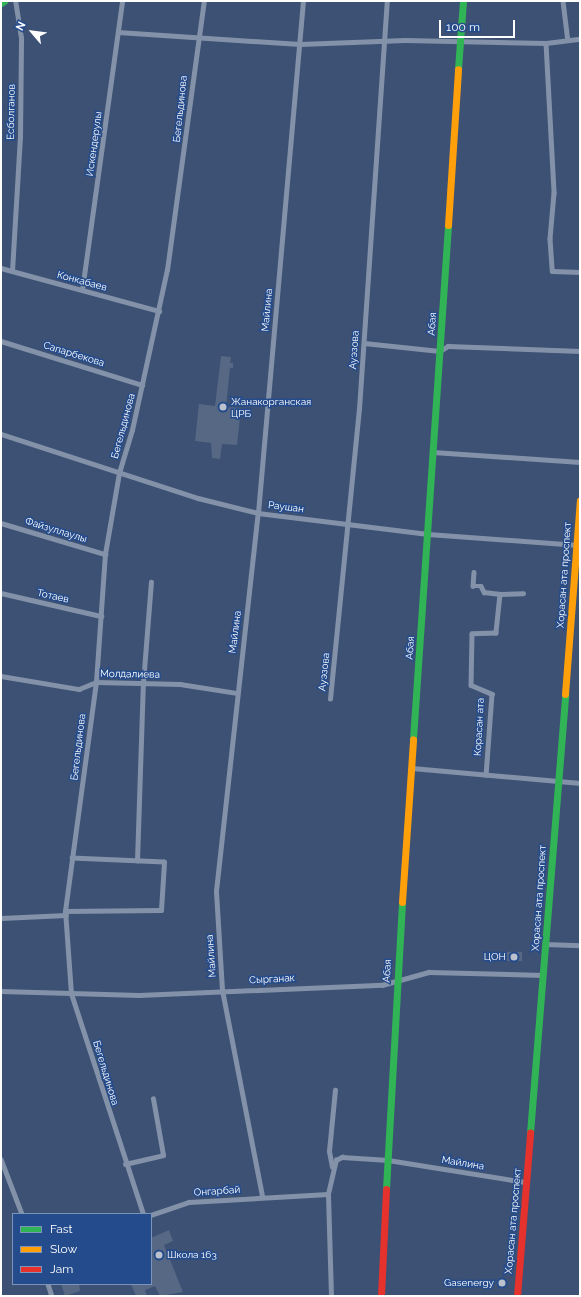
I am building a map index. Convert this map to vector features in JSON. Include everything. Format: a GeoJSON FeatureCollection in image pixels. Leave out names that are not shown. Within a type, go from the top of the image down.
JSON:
{"type":"FeatureCollection","features":[{"type":"Feature","properties":{"kind":"street","name":"Есболганов"},"geometry":{"type":"LineString","coordinates":[[12,271],[17,225],[21,38],[15,1]]}},
{"type":"Feature","properties":{"kind":"street","name":"Искендерулы"},"geometry":{"type":"LineString","coordinates":[[82,290],[122,1]]}},
{"type":"Feature","properties":{"kind":"street","name":"Бегельдинова"},"geometry":{"type":"LineString","coordinates":[[143,1213],[125,1164],[71,994],[66,913],[96,682],[105,554],[119,473],[142,385],[159,311],[182,174],[198,37],[204,1]]}},
{"type":"Feature","properties":{"kind":"street","name":"Майлина"},"geometry":{"type":"LineString","coordinates":[[262,1196],[222,990],[216,890],[236,693],[258,513],[303,1]]}},
{"type":"Feature","properties":{"kind":"street","name":"Ауэзова"},"geometry":{"type":"LineString","coordinates":[[330,699],[349,524],[364,343],[387,1]]}},
{"type":"Feature","properties":{"kind":"street","name":"Абая"},"geometry":{"type":"LineString","coordinates":[[381,1296],[396,978],[412,768],[459,41],[463,1]]}},
{"type":"Feature","properties":{"kind":"street"},"geometry":{"type":"LineString","coordinates":[[563,1],[568,39]]}},
{"type":"Feature","properties":{"kind":"street"},"geometry":{"type":"LineString","coordinates":[[118,32],[300,44],[385,40],[546,44],[568,39],[580,39]]}},
{"type":"Feature","properties":{"kind":"street"},"geometry":{"type":"LineString","coordinates":[[546,44],[554,193],[550,239],[552,271],[580,272]]}},
{"type":"Feature","properties":{"kind":"street","name":"Конкабаев"},"geometry":{"type":"LineString","coordinates":[[1,268],[159,311]]}},
{"type":"Feature","properties":{"kind":"street","name":"Сапарбекова"},"geometry":{"type":"LineString","coordinates":[[1,341],[142,385]]}},
{"type":"Feature","properties":{"kind":"street"},"geometry":{"type":"LineString","coordinates":[[364,343],[440,351],[448,346],[580,351]]}},
{"type":"Feature","properties":{"kind":"street","name":"Раушан"},"geometry":{"type":"LineString","coordinates":[[1,434],[119,473],[258,513],[428,534],[578,545]]}},
{"type":"Feature","properties":{"kind":"street"},"geometry":{"type":"LineString","coordinates":[[433,452],[580,462]]}},
{"type":"Feature","properties":{"kind":"street","name":"Хорасан ата проспект"},"geometry":{"type":"LineString","coordinates":[[517,1296],[578,545],[580,501]]}},
{"type":"Feature","properties":{"kind":"street","name":"Файзуллаулы"},"geometry":{"type":"LineString","coordinates":[[1,523],[105,554]]}},
{"type":"Feature","properties":{"kind":"street"},"geometry":{"type":"LineString","coordinates":[[474,572],[473,586],[481,586],[484,592],[500,594],[523,593]]}},
{"type":"Feature","properties":{"kind":"street"},"geometry":{"type":"LineString","coordinates":[[137,860],[143,683],[151,582]]}},
{"type":"Feature","properties":{"kind":"street","name":"Тотаев"},"geometry":{"type":"LineString","coordinates":[[1,593],[101,616]]}},
{"type":"Feature","properties":{"kind":"street","name":"Корасан ата"},"geometry":{"type":"LineString","coordinates":[[486,775],[492,694],[471,685],[472,634],[496,633],[500,594]]}},
{"type":"Feature","properties":{"kind":"street","name":"Молдалиева"},"geometry":{"type":"LineString","coordinates":[[1,676],[79,689],[96,682],[143,683],[180,684],[236,693]]}},
{"type":"Feature","properties":{"kind":"street"},"geometry":{"type":"LineString","coordinates":[[412,768],[580,783]]}},
{"type":"Feature","properties":{"kind":"street"},"geometry":{"type":"LineString","coordinates":[[1,918],[66,913],[161,910],[164,862],[72,858]]}},
{"type":"Feature","properties":{"kind":"street"},"geometry":{"type":"LineString","coordinates":[[545,944],[580,945]]}},
{"type":"Feature","properties":{"kind":"street","name":"Сырганак"},"geometry":{"type":"LineString","coordinates":[[1,991],[139,995],[222,990],[382,985],[396,978],[429,972],[543,975]]}},
{"type":"Feature","properties":{"kind":"street"},"geometry":{"type":"LineString","coordinates":[[331,1296],[328,1194],[332,1167],[329,1151],[335,1090]]}},
{"type":"Feature","properties":{"kind":"street"},"geometry":{"type":"LineString","coordinates":[[125,1164],[163,1155],[153,1099]]}},
{"type":"Feature","properties":{"kind":"street","name":"Майлина"},"geometry":{"type":"LineString","coordinates":[[332,1167],[342,1157],[388,1160],[526,1182]]}},
{"type":"Feature","properties":{"kind":"street"},"geometry":{"type":"LineString","coordinates":[[1,1159],[22,1213]]}},
{"type":"Feature","properties":{"kind":"street"},"geometry":{"type":"LineString","coordinates":[[262,1196],[328,1194]]}},
{"type":"Feature","properties":{"kind":"street","name":"Онгарбай"},"geometry":{"type":"LineString","coordinates":[[152,1215],[189,1202],[262,1196]]}},
{"type":"Feature","properties":{"kind":"street"},"geometry":{"type":"LineString","coordinates":[[48,1285],[52,1296]]}},
{"type":"Feature","properties":{"kind":"building","name":"Жанакорганская ЦРБ"},"geometry":{"type":"Polygon","coordinates":[[[221,356],[231,357],[230,363],[233,363],[233,368],[230,368],[226,407],[241,408],[237,445],[222,444],[220,459],[212,458],[211,443],[195,441],[199,404],[215,406],[221,356]]]}},
{"type":"Feature","properties":{"kind":"building","name":"ЦОН"},"geometry":{"type":"Polygon","coordinates":[[[507,952],[522,952],[522,961],[507,961],[507,952]]]}},
{"type":"Feature","properties":{"kind":"building","name":"Школа 163"},"geometry":{"type":"Polygon","coordinates":[[[169,1230],[173,1241],[164,1245],[183,1292],[160,1296],[155,1286],[145,1290],[147,1296],[136,1296],[131,1285],[152,1285],[152,1238],[169,1230]]]}},
{"type":"Feature","properties":{"kind":"building"},"geometry":{"type":"Polygon","coordinates":[[[61,1285],[79,1285],[80,1291],[65,1296],[61,1285]]]}},
{"type":"Feature","properties":{"kind":"traffic: fast"},"geometry":{"type":"LineString","coordinates":[[458,69],[463,1]]}},
{"type":"Feature","properties":{"kind":"traffic: fast"},"geometry":{"type":"LineString","coordinates":[[413,739],[448,225]]}},
{"type":"Feature","properties":{"kind":"traffic: fast"},"geometry":{"type":"LineString","coordinates":[[530,1133],[565,694]]}},
{"type":"Feature","properties":{"kind":"traffic: fast"},"geometry":{"type":"LineString","coordinates":[[386,1189],[402,902]]}},
{"type":"Feature","properties":{"kind":"traffic: slow"},"geometry":{"type":"LineString","coordinates":[[448,225],[458,69]]}},
{"type":"Feature","properties":{"kind":"traffic: slow"},"geometry":{"type":"LineString","coordinates":[[565,694],[580,501]]}},
{"type":"Feature","properties":{"kind":"traffic: slow"},"geometry":{"type":"LineString","coordinates":[[402,902],[413,739]]}},
{"type":"Feature","properties":{"kind":"traffic: jam"},"geometry":{"type":"LineString","coordinates":[[517,1296],[530,1133]]}},
{"type":"Feature","properties":{"kind":"traffic: jam"},"geometry":{"type":"LineString","coordinates":[[381,1296],[386,1189]]}},
{"type":"Feature","properties":{"kind":"place","name":"Жанакорганская ЦРБ"},"geometry":{"type":"Point","coordinates":[223,407]}},
{"type":"Feature","properties":{"kind":"place","name":"ЦОН"},"geometry":{"type":"Point","coordinates":[514,957]}},
{"type":"Feature","properties":{"kind":"place","name":"Школа 163"},"geometry":{"type":"Point","coordinates":[159,1255]}},
{"type":"Feature","properties":{"kind":"place","name":"Gasenergy"},"geometry":{"type":"Point","coordinates":[502,1283]}}]}
